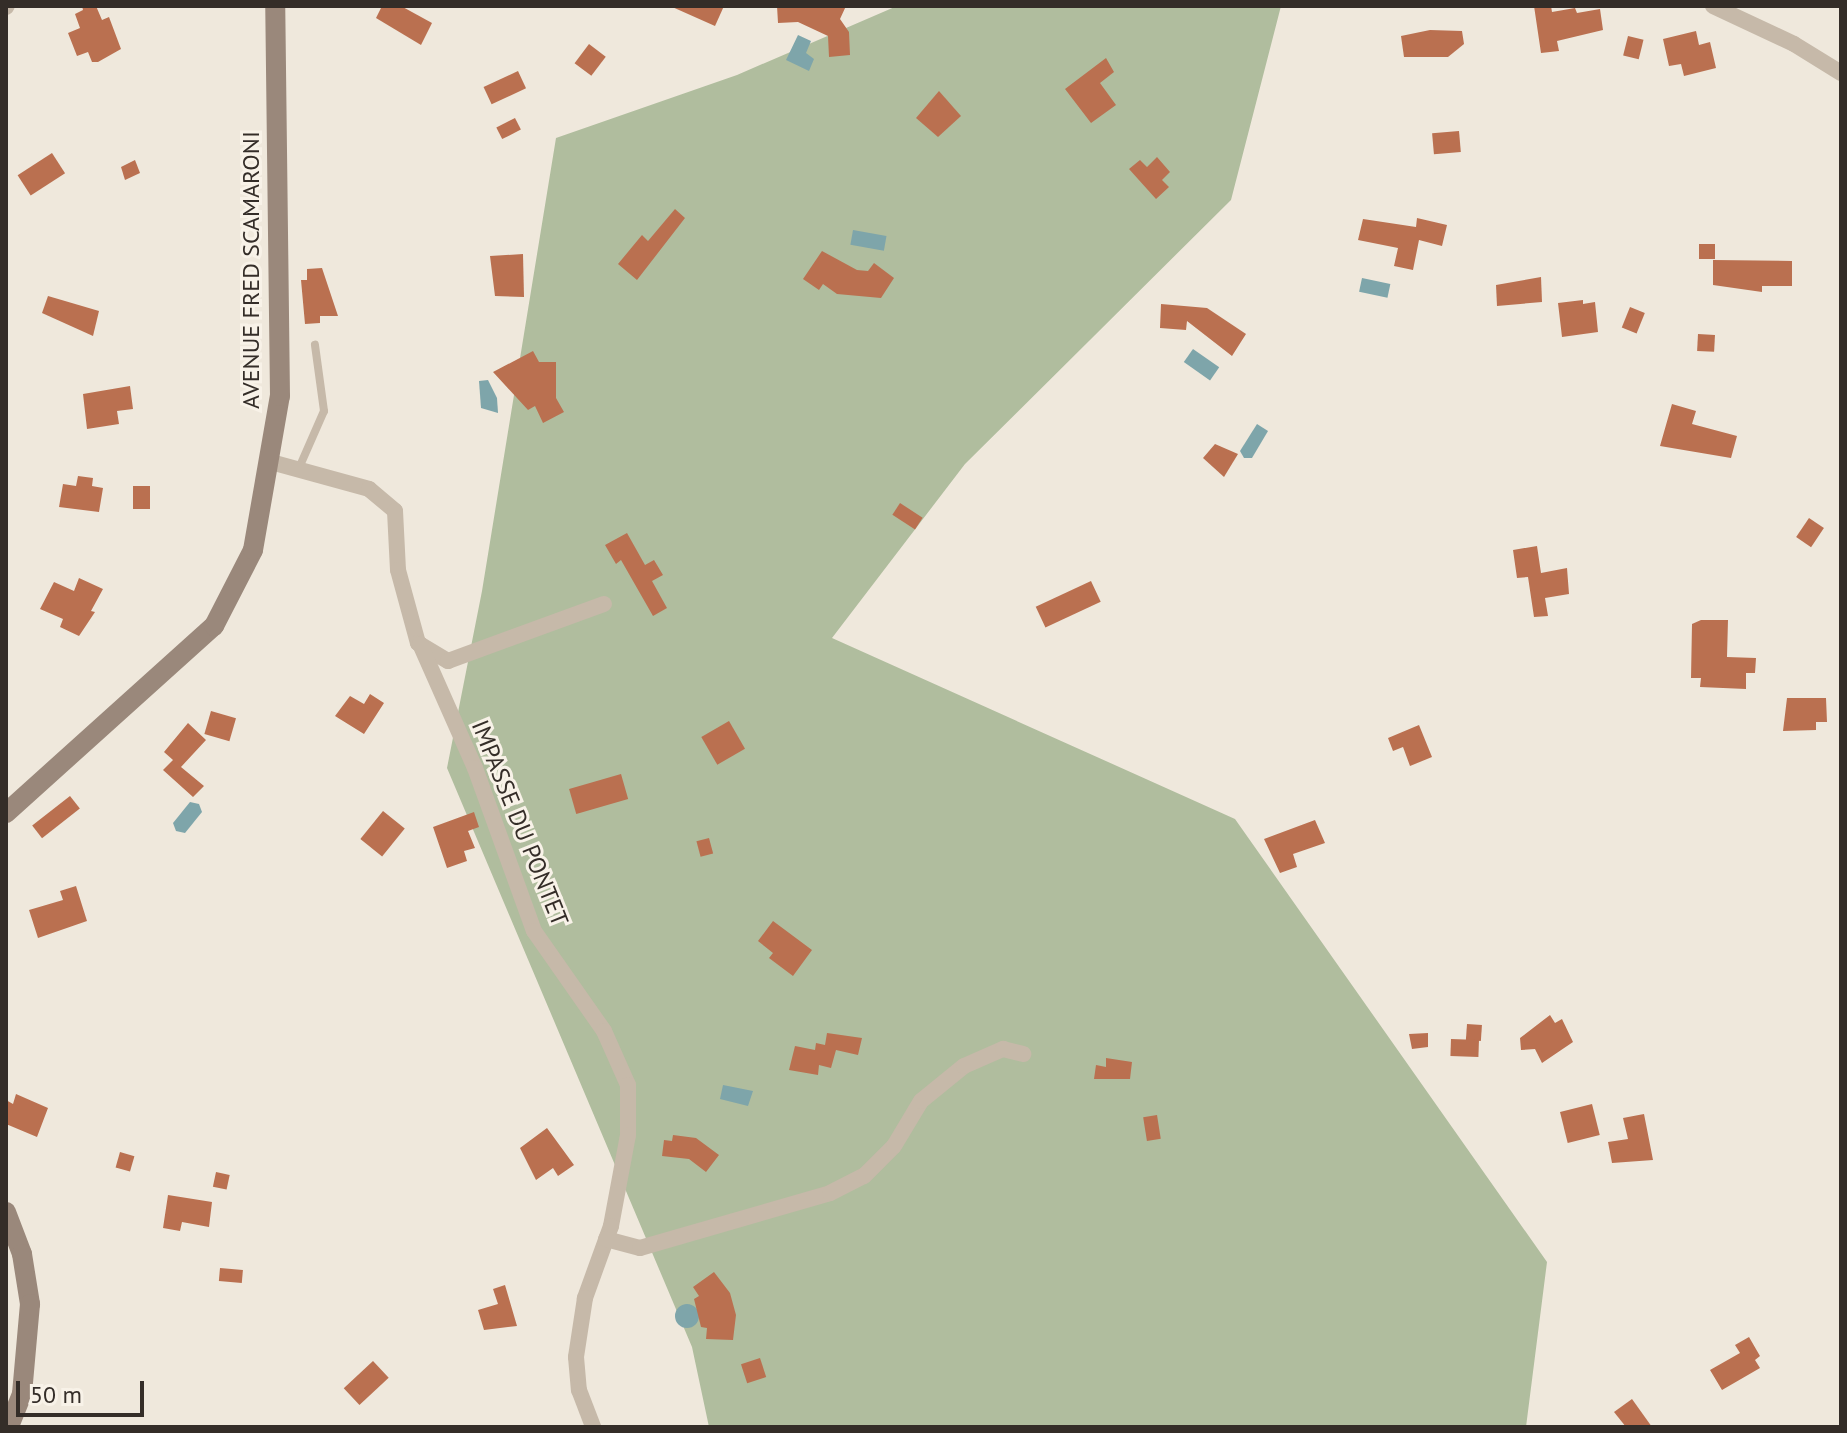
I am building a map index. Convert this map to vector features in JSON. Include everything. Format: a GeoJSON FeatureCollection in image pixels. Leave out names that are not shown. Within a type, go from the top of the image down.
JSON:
{"type":"FeatureCollection","features":[{"type":"Feature","properties":{"kind":"main road","name":"AVENUE FRED SCAMARONI"},"geometry":{"type":"LineString","coordinates":[[6,813],[214,626],[253,550],[271,462],[280,396],[282,289],[275,6]]}},
{"type":"Feature","properties":{"kind":"main road"},"geometry":{"type":"LineString","coordinates":[[6,1212],[22,1254],[30,1304],[22,1394],[9,1427]]}},
{"type":"Feature","properties":{"kind":"street"},"geometry":{"type":"LineString","coordinates":[[1713,6],[1794,44],[1841,73]]}},
{"type":"Feature","properties":{"kind":"street","name":"IMPASSE DU PONTET"},"geometry":{"type":"LineString","coordinates":[[271,462],[369,489],[395,511],[398,570],[420,644],[475,768],[534,931],[604,1031],[628,1085],[628,1135],[606,1239],[585,1298],[576,1357],[579,1390],[593,1427]]}},
{"type":"Feature","properties":{"kind":"street"},"geometry":{"type":"LineString","coordinates":[[420,644],[448,661],[604,604]]}},
{"type":"Feature","properties":{"kind":"street"},"geometry":{"type":"LineString","coordinates":[[606,1239],[640,1248],[830,1193],[864,1176],[894,1146],[921,1101],[964,1066],[1003,1049],[1023,1054]]}},
{"type":"Feature","properties":{"kind":"lane"},"geometry":{"type":"LineString","coordinates":[[299,468],[324,411],[315,345]]}},
{"type":"Feature","properties":{"kind":"green space"},"geometry":{"type":"Polygon","coordinates":[[[897,6],[1281,6],[1231,200],[965,464],[832,638],[1235,819],[1547,1262],[1526,1427],[709,1427],[692,1347],[447,768],[482,591],[556,138],[737,75],[897,6]]]}},
{"type":"Feature","properties":{"kind":"water"},"geometry":{"type":"Polygon","coordinates":[[[798,35],[811,41],[806,53],[814,59],[809,71],[786,60],[798,35]]]}},
{"type":"Feature","properties":{"kind":"water"},"geometry":{"type":"Polygon","coordinates":[[[853,230],[886,236],[884,251],[850,245],[853,230]]]}},
{"type":"Feature","properties":{"kind":"water"},"geometry":{"type":"Polygon","coordinates":[[[1362,278],[1390,284],[1387,298],[1359,292],[1362,278]]]}},
{"type":"Feature","properties":{"kind":"water"},"geometry":{"type":"Polygon","coordinates":[[[1193,349],[1219,367],[1210,380],[1184,362],[1193,349]]]}},
{"type":"Feature","properties":{"kind":"water"},"geometry":{"type":"Polygon","coordinates":[[[488,380],[497,398],[498,413],[481,408],[479,381],[488,380]]]}},
{"type":"Feature","properties":{"kind":"water"},"geometry":{"type":"Polygon","coordinates":[[[1257,424],[1268,431],[1252,458],[1244,458],[1240,451],[1257,424]]]}},
{"type":"Feature","properties":{"kind":"water"},"geometry":{"type":"Polygon","coordinates":[[[190,802],[199,804],[202,812],[185,833],[176,831],[173,823],[190,802]]]}},
{"type":"Feature","properties":{"kind":"water"},"geometry":{"type":"Polygon","coordinates":[[[723,1085],[753,1091],[748,1106],[720,1099],[723,1085]]]}},
{"type":"Feature","properties":{"kind":"water"},"geometry":{"type":"Polygon","coordinates":[[[687,1304],[696,1307],[699,1316],[696,1325],[687,1328],[678,1325],[675,1316],[678,1307],[687,1304]]]}},
{"type":"Feature","properties":{"kind":"building"},"geometry":{"type":"Polygon","coordinates":[[[82,6],[96,6],[102,20],[109,17],[121,49],[98,62],[92,62],[88,52],[77,56],[68,33],[80,28],[75,14],[83,10],[82,6]]]}},
{"type":"Feature","properties":{"kind":"building"},"geometry":{"type":"Polygon","coordinates":[[[382,6],[401,6],[432,23],[421,45],[376,18],[382,6]]]}},
{"type":"Feature","properties":{"kind":"building"},"geometry":{"type":"Polygon","coordinates":[[[670,6],[724,6],[715,26],[670,6]]]}},
{"type":"Feature","properties":{"kind":"building"},"geometry":{"type":"Polygon","coordinates":[[[777,6],[846,6],[840,19],[849,32],[850,55],[829,57],[828,36],[798,22],[778,23],[777,6]]]}},
{"type":"Feature","properties":{"kind":"building"},"geometry":{"type":"Polygon","coordinates":[[[1534,6],[1551,6],[1552,12],[1575,8],[1577,13],[1600,9],[1603,30],[1557,41],[1559,51],[1541,53],[1534,6]]]}},
{"type":"Feature","properties":{"kind":"building"},"geometry":{"type":"Polygon","coordinates":[[[1430,30],[1462,31],[1464,44],[1448,57],[1404,57],[1401,36],[1430,30]]]}},
{"type":"Feature","properties":{"kind":"building"},"geometry":{"type":"Polygon","coordinates":[[[1696,31],[1699,45],[1710,42],[1716,68],[1684,76],[1681,64],[1669,66],[1663,39],[1696,31]]]}},
{"type":"Feature","properties":{"kind":"building"},"geometry":{"type":"Polygon","coordinates":[[[1628,36],[1644,40],[1639,59],[1623,55],[1628,36]]]}},
{"type":"Feature","properties":{"kind":"building"},"geometry":{"type":"Polygon","coordinates":[[[589,44],[606,57],[591,76],[575,63],[589,44]]]}},
{"type":"Feature","properties":{"kind":"building"},"geometry":{"type":"Polygon","coordinates":[[[1106,58],[1114,72],[1100,83],[1116,105],[1091,123],[1065,89],[1106,58]]]}},
{"type":"Feature","properties":{"kind":"building"},"geometry":{"type":"Polygon","coordinates":[[[518,71],[526,88],[492,104],[484,87],[518,71]]]}},
{"type":"Feature","properties":{"kind":"building"},"geometry":{"type":"Polygon","coordinates":[[[939,91],[961,116],[938,137],[916,118],[939,91]]]}},
{"type":"Feature","properties":{"kind":"building"},"geometry":{"type":"Polygon","coordinates":[[[515,118],[521,130],[502,139],[496,128],[515,118]]]}},
{"type":"Feature","properties":{"kind":"building"},"geometry":{"type":"Polygon","coordinates":[[[1459,131],[1461,152],[1434,154],[1432,133],[1459,131]]]}},
{"type":"Feature","properties":{"kind":"building"},"geometry":{"type":"Polygon","coordinates":[[[52,153],[65,173],[31,195],[18,175],[52,153]]]}},
{"type":"Feature","properties":{"kind":"building"},"geometry":{"type":"Polygon","coordinates":[[[1157,157],[1170,172],[1162,180],[1169,187],[1156,199],[1129,169],[1140,160],[1147,167],[1157,157]]]}},
{"type":"Feature","properties":{"kind":"building"},"geometry":{"type":"Polygon","coordinates":[[[135,160],[140,173],[125,180],[121,167],[135,160]]]}},
{"type":"Feature","properties":{"kind":"building"},"geometry":{"type":"Polygon","coordinates":[[[675,209],[685,218],[637,280],[618,264],[642,235],[648,241],[675,209]]]}},
{"type":"Feature","properties":{"kind":"building"},"geometry":{"type":"Polygon","coordinates":[[[1417,218],[1447,225],[1442,246],[1419,240],[1413,270],[1394,266],[1398,248],[1358,240],[1363,219],[1416,227],[1417,218]]]}},
{"type":"Feature","properties":{"kind":"building"},"geometry":{"type":"Polygon","coordinates":[[[1699,244],[1715,244],[1715,259],[1699,259],[1699,244]]]}},
{"type":"Feature","properties":{"kind":"building"},"geometry":{"type":"Polygon","coordinates":[[[822,251],[857,270],[868,271],[874,263],[894,278],[881,298],[837,294],[823,284],[819,290],[803,279],[822,251]]]}},
{"type":"Feature","properties":{"kind":"building"},"geometry":{"type":"Polygon","coordinates":[[[523,254],[524,297],[495,296],[490,256],[523,254]]]}},
{"type":"Feature","properties":{"kind":"building"},"geometry":{"type":"Polygon","coordinates":[[[1713,260],[1792,261],[1792,286],[1762,286],[1762,292],[1713,285],[1713,260]]]}},
{"type":"Feature","properties":{"kind":"building"},"geometry":{"type":"Polygon","coordinates":[[[322,268],[338,316],[320,316],[320,323],[305,324],[301,280],[307,280],[307,269],[322,268]]]}},
{"type":"Feature","properties":{"kind":"building"},"geometry":{"type":"Polygon","coordinates":[[[1541,277],[1542,302],[1497,306],[1496,285],[1541,277]]]}},
{"type":"Feature","properties":{"kind":"building"},"geometry":{"type":"Polygon","coordinates":[[[48,296],[99,311],[93,336],[42,313],[48,296]]]}},
{"type":"Feature","properties":{"kind":"building"},"geometry":{"type":"Polygon","coordinates":[[[1583,300],[1583,304],[1595,302],[1598,332],[1562,337],[1558,303],[1583,300]]]}},
{"type":"Feature","properties":{"kind":"building"},"geometry":{"type":"Polygon","coordinates":[[[1161,304],[1207,308],[1246,334],[1232,356],[1187,321],[1186,330],[1160,328],[1161,304]]]}},
{"type":"Feature","properties":{"kind":"building"},"geometry":{"type":"Polygon","coordinates":[[[1630,307],[1645,313],[1637,333],[1622,327],[1630,307]]]}},
{"type":"Feature","properties":{"kind":"building"},"geometry":{"type":"Polygon","coordinates":[[[1698,334],[1715,335],[1714,352],[1697,351],[1698,334]]]}},
{"type":"Feature","properties":{"kind":"building"},"geometry":{"type":"Polygon","coordinates":[[[533,351],[539,362],[556,362],[556,398],[564,412],[543,423],[535,406],[528,410],[493,372],[533,351]]]}},
{"type":"Feature","properties":{"kind":"building"},"geometry":{"type":"Polygon","coordinates":[[[130,386],[133,409],[117,411],[119,424],[87,429],[83,394],[130,386]]]}},
{"type":"Feature","properties":{"kind":"building"},"geometry":{"type":"Polygon","coordinates":[[[1672,404],[1696,411],[1692,424],[1737,436],[1731,458],[1660,446],[1672,404]]]}},
{"type":"Feature","properties":{"kind":"building"},"geometry":{"type":"Polygon","coordinates":[[[1215,444],[1238,454],[1224,477],[1203,458],[1215,444]]]}},
{"type":"Feature","properties":{"kind":"building"},"geometry":{"type":"Polygon","coordinates":[[[78,476],[93,478],[92,486],[103,488],[99,512],[59,507],[63,484],[76,486],[78,476]]]}},
{"type":"Feature","properties":{"kind":"building"},"geometry":{"type":"Polygon","coordinates":[[[133,486],[150,486],[150,509],[133,509],[133,486]]]}},
{"type":"Feature","properties":{"kind":"building"},"geometry":{"type":"Polygon","coordinates":[[[900,503],[923,518],[915,529],[892,515],[900,503]]]}},
{"type":"Feature","properties":{"kind":"building"},"geometry":{"type":"Polygon","coordinates":[[[1809,518],[1824,528],[1811,547],[1796,537],[1809,518]]]}},
{"type":"Feature","properties":{"kind":"building"},"geometry":{"type":"Polygon","coordinates":[[[627,533],[645,565],[654,560],[663,575],[652,581],[667,608],[653,616],[621,560],[616,564],[605,545],[627,533]]]}},
{"type":"Feature","properties":{"kind":"building"},"geometry":{"type":"Polygon","coordinates":[[[1537,546],[1541,573],[1567,568],[1569,594],[1545,598],[1548,616],[1534,617],[1528,577],[1517,578],[1513,550],[1537,546]]]}},
{"type":"Feature","properties":{"kind":"building"},"geometry":{"type":"Polygon","coordinates":[[[79,578],[103,589],[91,611],[95,612],[79,636],[60,627],[63,619],[40,609],[54,582],[74,591],[79,578]]]}},
{"type":"Feature","properties":{"kind":"building"},"geometry":{"type":"Polygon","coordinates":[[[1091,581],[1101,602],[1045,628],[1036,607],[1091,581]]]}},
{"type":"Feature","properties":{"kind":"building"},"geometry":{"type":"Polygon","coordinates":[[[1701,620],[1728,620],[1727,657],[1756,658],[1755,673],[1746,673],[1746,689],[1700,687],[1701,678],[1691,678],[1692,624],[1701,620]]]}},
{"type":"Feature","properties":{"kind":"building"},"geometry":{"type":"Polygon","coordinates":[[[370,694],[384,703],[364,734],[335,716],[350,696],[364,704],[370,694]]]}},
{"type":"Feature","properties":{"kind":"building"},"geometry":{"type":"Polygon","coordinates":[[[1787,698],[1826,698],[1827,722],[1816,722],[1816,730],[1783,731],[1787,698]]]}},
{"type":"Feature","properties":{"kind":"building"},"geometry":{"type":"Polygon","coordinates":[[[211,711],[236,718],[229,741],[204,734],[211,711]]]}},
{"type":"Feature","properties":{"kind":"building"},"geometry":{"type":"Polygon","coordinates":[[[729,721],[745,749],[717,765],[701,737],[729,721]]]}},
{"type":"Feature","properties":{"kind":"building"},"geometry":{"type":"Polygon","coordinates":[[[188,723],[206,740],[181,767],[204,786],[193,797],[163,770],[173,760],[164,752],[188,723]]]}},
{"type":"Feature","properties":{"kind":"building"},"geometry":{"type":"Polygon","coordinates":[[[1419,725],[1432,757],[1410,766],[1403,747],[1393,751],[1388,738],[1419,725]]]}},
{"type":"Feature","properties":{"kind":"building"},"geometry":{"type":"Polygon","coordinates":[[[621,774],[628,799],[576,814],[569,789],[621,774]]]}},
{"type":"Feature","properties":{"kind":"building"},"geometry":{"type":"Polygon","coordinates":[[[70,796],[80,809],[42,838],[32,826],[70,796]]]}},
{"type":"Feature","properties":{"kind":"building"},"geometry":{"type":"Polygon","coordinates":[[[383,811],[405,829],[382,857],[360,839],[383,811]]]}},
{"type":"Feature","properties":{"kind":"building"},"geometry":{"type":"Polygon","coordinates":[[[474,812],[479,827],[468,831],[475,848],[464,851],[467,861],[447,868],[433,827],[474,812]]]}},
{"type":"Feature","properties":{"kind":"building"},"geometry":{"type":"Polygon","coordinates":[[[1315,820],[1325,843],[1293,854],[1297,867],[1280,873],[1264,839],[1315,820]]]}},
{"type":"Feature","properties":{"kind":"building"},"geometry":{"type":"Polygon","coordinates":[[[709,838],[713,853],[701,857],[696,841],[709,838]]]}},
{"type":"Feature","properties":{"kind":"building"},"geometry":{"type":"Polygon","coordinates":[[[76,886],[87,921],[38,938],[29,910],[63,900],[60,891],[76,886]]]}},
{"type":"Feature","properties":{"kind":"building"},"geometry":{"type":"Polygon","coordinates":[[[773,921],[812,950],[793,976],[769,958],[773,953],[758,941],[773,921]]]}},
{"type":"Feature","properties":{"kind":"building"},"geometry":{"type":"Polygon","coordinates":[[[1550,1015],[1555,1023],[1562,1019],[1573,1042],[1542,1063],[1535,1049],[1521,1050],[1520,1038],[1550,1015]]]}},
{"type":"Feature","properties":{"kind":"building"},"geometry":{"type":"Polygon","coordinates":[[[1467,1024],[1482,1025],[1481,1041],[1466,1040],[1467,1024]]]}},
{"type":"Feature","properties":{"kind":"building"},"geometry":{"type":"Polygon","coordinates":[[[827,1033],[862,1038],[858,1055],[836,1050],[831,1068],[819,1065],[818,1075],[789,1070],[795,1046],[815,1050],[816,1043],[825,1045],[827,1033]]]}},
{"type":"Feature","properties":{"kind":"building"},"geometry":{"type":"Polygon","coordinates":[[[1428,1033],[1428,1047],[1412,1049],[1409,1034],[1428,1033]]]}},
{"type":"Feature","properties":{"kind":"building"},"geometry":{"type":"Polygon","coordinates":[[[1451,1039],[1479,1040],[1478,1057],[1450,1056],[1451,1039]]]}},
{"type":"Feature","properties":{"kind":"building"},"geometry":{"type":"Polygon","coordinates":[[[1106,1058],[1132,1062],[1130,1079],[1094,1079],[1096,1065],[1106,1067],[1106,1058]]]}},
{"type":"Feature","properties":{"kind":"building"},"geometry":{"type":"Polygon","coordinates":[[[16,1094],[48,1108],[37,1137],[6,1124],[6,1100],[13,1104],[16,1094]]]}},
{"type":"Feature","properties":{"kind":"building"},"geometry":{"type":"Polygon","coordinates":[[[1592,1104],[1600,1135],[1568,1143],[1560,1112],[1592,1104]]]}},
{"type":"Feature","properties":{"kind":"building"},"geometry":{"type":"Polygon","coordinates":[[[1644,1114],[1653,1160],[1612,1163],[1608,1142],[1628,1139],[1623,1118],[1644,1114]]]}},
{"type":"Feature","properties":{"kind":"building"},"geometry":{"type":"Polygon","coordinates":[[[1157,1115],[1161,1139],[1147,1141],[1143,1117],[1157,1115]]]}},
{"type":"Feature","properties":{"kind":"building"},"geometry":{"type":"Polygon","coordinates":[[[547,1128],[574,1165],[558,1176],[553,1168],[536,1180],[520,1148],[547,1128]]]}},
{"type":"Feature","properties":{"kind":"building"},"geometry":{"type":"Polygon","coordinates":[[[673,1135],[696,1138],[719,1155],[706,1172],[689,1159],[662,1156],[664,1140],[672,1141],[673,1135]]]}},
{"type":"Feature","properties":{"kind":"building"},"geometry":{"type":"Polygon","coordinates":[[[120,1152],[134,1156],[130,1172],[116,1167],[120,1152]]]}},
{"type":"Feature","properties":{"kind":"building"},"geometry":{"type":"Polygon","coordinates":[[[216,1172],[230,1175],[227,1190],[213,1187],[216,1172]]]}},
{"type":"Feature","properties":{"kind":"building"},"geometry":{"type":"Polygon","coordinates":[[[168,1195],[212,1202],[209,1227],[182,1222],[180,1231],[163,1228],[168,1195]]]}},
{"type":"Feature","properties":{"kind":"building"},"geometry":{"type":"Polygon","coordinates":[[[220,1268],[243,1270],[242,1283],[219,1281],[220,1268]]]}},
{"type":"Feature","properties":{"kind":"building"},"geometry":{"type":"Polygon","coordinates":[[[714,1272],[730,1293],[736,1315],[733,1340],[706,1339],[707,1328],[701,1327],[694,1299],[699,1296],[693,1287],[714,1272]]]}},
{"type":"Feature","properties":{"kind":"building"},"geometry":{"type":"Polygon","coordinates":[[[505,1285],[517,1326],[484,1330],[478,1310],[498,1304],[493,1289],[505,1285]]]}},
{"type":"Feature","properties":{"kind":"building"},"geometry":{"type":"Polygon","coordinates":[[[1749,1337],[1760,1356],[1755,1360],[1760,1368],[1722,1390],[1710,1370],[1740,1353],[1735,1345],[1749,1337]]]}},
{"type":"Feature","properties":{"kind":"building"},"geometry":{"type":"Polygon","coordinates":[[[760,1358],[766,1377],[747,1383],[741,1364],[760,1358]]]}},
{"type":"Feature","properties":{"kind":"building"},"geometry":{"type":"Polygon","coordinates":[[[373,1361],[389,1378],[359,1405],[344,1388],[373,1361]]]}},
{"type":"Feature","properties":{"kind":"building"},"geometry":{"type":"Polygon","coordinates":[[[1632,1399],[1652,1427],[1626,1427],[1614,1412],[1632,1399]]]}}]}
